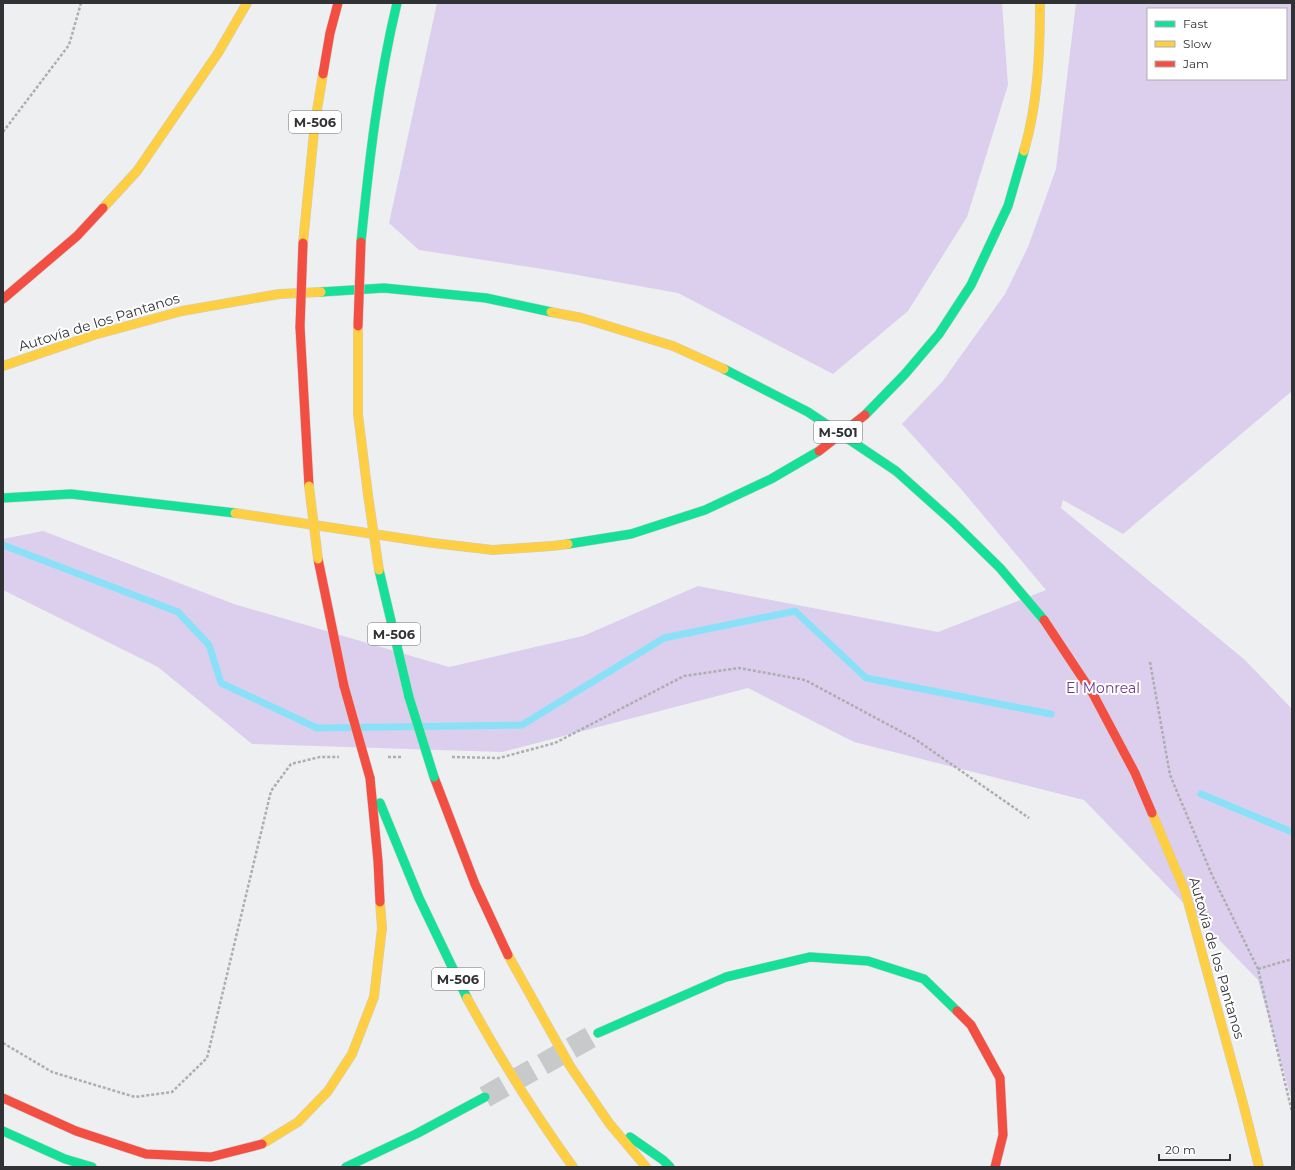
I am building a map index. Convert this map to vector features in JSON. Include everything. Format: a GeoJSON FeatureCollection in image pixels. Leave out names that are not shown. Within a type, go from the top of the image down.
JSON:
{"type":"FeatureCollection","features":[{"type":"Feature","properties":{"kind":"main road"},"geometry":{"type":"LineString","coordinates":[[3,299],[77,236],[137,171],[218,53],[247,3]]}},
{"type":"Feature","properties":{"kind":"main road","name":"M-506"},"geometry":{"type":"LineString","coordinates":[[338,3],[330,33],[315,122],[303,243],[300,327],[309,486],[318,559],[344,686],[370,778],[403,862],[439,942],[494,1048],[527,1103],[573,1167]]}},
{"type":"Feature","properties":{"kind":"main road","name":"M-506"},"geometry":{"type":"LineString","coordinates":[[397,3],[388,38],[371,143],[361,242],[358,326],[358,414],[379,570],[409,698],[434,777],[475,884],[510,960],[570,1066],[609,1123],[646,1167]]}},
{"type":"Feature","properties":{"kind":"main road"},"geometry":{"type":"LineString","coordinates":[[3,498],[72,494],[230,512],[433,543],[500,550],[552,546],[631,534],[705,510],[771,479],[819,451],[865,415],[905,374],[939,334],[971,285],[1008,206],[1030,128],[1040,53],[1040,3]]}},
{"type":"Feature","properties":{"kind":"main road","name":"Autovía de los Pantanos"},"geometry":{"type":"LineString","coordinates":[[3,366],[94,336],[182,311],[279,294],[384,288],[486,298],[582,318],[673,346],[732,373],[808,412],[896,471],[952,521],[1000,568],[1045,621],[1093,694],[1135,773],[1185,891],[1241,1095],[1259,1167]]}},
{"type":"Feature","properties":{"kind":"main road"},"geometry":{"type":"LineString","coordinates":[[3,1098],[76,1131],[146,1154],[211,1157],[262,1144],[298,1122],[328,1090],[352,1054],[374,996],[382,928],[378,861],[370,778]]}},
{"type":"Feature","properties":{"kind":"main road"},"geometry":{"type":"LineString","coordinates":[[598,1033],[726,977],[810,957],[868,961],[924,979],[972,1025],[1000,1078],[1003,1134],[995,1167]]}},
{"type":"Feature","properties":{"kind":"main road"},"geometry":{"type":"LineString","coordinates":[[346,1167],[416,1134],[485,1097]]}},
{"type":"Feature","properties":{"kind":"main road"},"geometry":{"type":"LineString","coordinates":[[609,1123],[663,1160],[670,1167]]}},
{"type":"Feature","properties":{"kind":"main road"},"geometry":{"type":"LineString","coordinates":[[3,1131],[65,1159],[92,1167]]}},
{"type":"Feature","properties":{"kind":"path"},"geometry":{"type":"LineString","coordinates":[[3,132],[69,45],[81,3]]}},
{"type":"Feature","properties":{"kind":"path"},"geometry":{"type":"LineString","coordinates":[[1150,662],[1170,775],[1212,875],[1258,969],[1292,1112]]}},
{"type":"Feature","properties":{"kind":"path"},"geometry":{"type":"LineString","coordinates":[[1258,969],[1292,959]]}},
{"type":"Feature","properties":{"kind":"green space"},"geometry":{"type":"Polygon","coordinates":[[[437,3],[1002,3],[1008,85],[967,217],[908,311],[833,374],[678,293],[549,270],[419,250],[389,223],[437,3]]]}},
{"type":"Feature","properties":{"kind":"green space","name":"El Monreal"},"geometry":{"type":"Polygon","coordinates":[[[1076,3],[1292,3],[1292,391],[1123,534],[1063,500],[1061,508],[1245,660],[1292,709],[1292,1101],[1258,980],[1084,800],[854,742],[748,688],[502,752],[252,744],[158,667],[3,590],[3,539],[43,531],[234,604],[449,667],[583,636],[698,586],[938,632],[1046,590],[961,489],[902,424],[942,382],[1005,294],[1028,247],[1056,169],[1076,3]]]}},
{"type":"Feature","properties":{"kind":"waterway"},"geometry":{"type":"LineString","coordinates":[[3,545],[178,612],[209,645],[221,683],[317,728],[522,725],[664,638],[795,611],[866,678],[1051,714]]}},
{"type":"Feature","properties":{"kind":"waterway"},"geometry":{"type":"LineString","coordinates":[[1201,794],[1292,832]]}},
{"type":"Feature","properties":{"kind":"tunnel"},"geometry":{"type":"LineString","coordinates":[[485,1097],[598,1033]]}},
{"type":"Feature","properties":{"kind":"traffic: fast"},"geometry":{"type":"LineString","coordinates":[[361,242],[379,92],[397,3]]}},
{"type":"Feature","properties":{"kind":"traffic: fast"},"geometry":{"type":"LineString","coordinates":[[865,415],[905,374],[939,334],[971,285],[1008,206],[1024,151]]}},
{"type":"Feature","properties":{"kind":"traffic: fast"},"geometry":{"type":"LineString","coordinates":[[321,292],[384,288],[486,298],[551,312]]}},
{"type":"Feature","properties":{"kind":"traffic: fast"},"geometry":{"type":"LineString","coordinates":[[724,369],[808,412],[896,471],[952,521],[1000,568],[1044,620]]}},
{"type":"Feature","properties":{"kind":"traffic: fast"},"geometry":{"type":"LineString","coordinates":[[568,544],[631,534],[705,510],[771,479],[819,451]]}},
{"type":"Feature","properties":{"kind":"traffic: fast"},"geometry":{"type":"LineString","coordinates":[[3,498],[71,494],[235,513]]}},
{"type":"Feature","properties":{"kind":"traffic: fast"},"geometry":{"type":"LineString","coordinates":[[379,570],[409,697]]}},
{"type":"Feature","properties":{"kind":"traffic: fast"},"geometry":{"type":"LineString","coordinates":[[409,697],[434,777]]}},
{"type":"Feature","properties":{"kind":"traffic: fast"},"geometry":{"type":"LineString","coordinates":[[380,803],[419,898],[467,998]]}},
{"type":"Feature","properties":{"kind":"traffic: fast"},"geometry":{"type":"LineString","coordinates":[[598,1033],[726,977],[810,957],[868,961],[924,979],[957,1011]]}},
{"type":"Feature","properties":{"kind":"traffic: fast"},"geometry":{"type":"LineString","coordinates":[[346,1167],[416,1134],[485,1097]]}},
{"type":"Feature","properties":{"kind":"traffic: fast"},"geometry":{"type":"LineString","coordinates":[[3,1131],[65,1159],[92,1167]]}},
{"type":"Feature","properties":{"kind":"traffic: fast"},"geometry":{"type":"LineString","coordinates":[[630,1137],[663,1160],[670,1167]]}},
{"type":"Feature","properties":{"kind":"traffic: slow"},"geometry":{"type":"LineString","coordinates":[[103,208],[137,171],[218,53],[247,3]]}},
{"type":"Feature","properties":{"kind":"traffic: slow"},"geometry":{"type":"LineString","coordinates":[[1024,151],[1029,133],[1037,78],[1040,3]]}},
{"type":"Feature","properties":{"kind":"traffic: slow"},"geometry":{"type":"LineString","coordinates":[[303,243],[315,122],[323,74]]}},
{"type":"Feature","properties":{"kind":"traffic: slow"},"geometry":{"type":"LineString","coordinates":[[3,366],[94,335],[182,311],[279,294],[321,292]]}},
{"type":"Feature","properties":{"kind":"traffic: slow"},"geometry":{"type":"LineString","coordinates":[[551,312],[582,318],[673,346],[724,369]]}},
{"type":"Feature","properties":{"kind":"traffic: slow"},"geometry":{"type":"LineString","coordinates":[[358,326],[358,414],[368,495]]}},
{"type":"Feature","properties":{"kind":"traffic: slow"},"geometry":{"type":"LineString","coordinates":[[309,486],[318,559]]}},
{"type":"Feature","properties":{"kind":"traffic: slow"},"geometry":{"type":"LineString","coordinates":[[368,495],[379,570]]}},
{"type":"Feature","properties":{"kind":"traffic: slow"},"geometry":{"type":"LineString","coordinates":[[235,513],[433,543],[493,550],[568,544]]}},
{"type":"Feature","properties":{"kind":"traffic: slow"},"geometry":{"type":"LineString","coordinates":[[1152,813],[1185,891],[1259,1167]]}},
{"type":"Feature","properties":{"kind":"traffic: slow"},"geometry":{"type":"LineString","coordinates":[[262,1144],[298,1122],[328,1091],[352,1054],[374,997],[382,928],[380,902]]}},
{"type":"Feature","properties":{"kind":"traffic: slow"},"geometry":{"type":"LineString","coordinates":[[508,955],[570,1066],[609,1123],[646,1167]]}},
{"type":"Feature","properties":{"kind":"traffic: slow"},"geometry":{"type":"LineString","coordinates":[[467,998],[517,1084],[573,1167]]}},
{"type":"Feature","properties":{"kind":"traffic: jam"},"geometry":{"type":"LineString","coordinates":[[323,74],[330,33],[338,3]]}},
{"type":"Feature","properties":{"kind":"traffic: jam"},"geometry":{"type":"LineString","coordinates":[[3,299],[77,236],[103,208]]}},
{"type":"Feature","properties":{"kind":"traffic: jam"},"geometry":{"type":"LineString","coordinates":[[358,326],[361,242]]}},
{"type":"Feature","properties":{"kind":"traffic: jam"},"geometry":{"type":"LineString","coordinates":[[300,327],[303,243]]}},
{"type":"Feature","properties":{"kind":"traffic: jam"},"geometry":{"type":"LineString","coordinates":[[300,327],[309,486]]}},
{"type":"Feature","properties":{"kind":"traffic: jam"},"geometry":{"type":"LineString","coordinates":[[819,451],[865,415]]}},
{"type":"Feature","properties":{"kind":"traffic: jam"},"geometry":{"type":"LineString","coordinates":[[318,559],[344,686]]}},
{"type":"Feature","properties":{"kind":"traffic: jam"},"geometry":{"type":"LineString","coordinates":[[1044,620],[1093,694],[1135,773],[1152,813]]}},
{"type":"Feature","properties":{"kind":"traffic: jam"},"geometry":{"type":"LineString","coordinates":[[344,686],[370,778]]}},
{"type":"Feature","properties":{"kind":"traffic: jam"},"geometry":{"type":"LineString","coordinates":[[434,777],[475,884],[508,955]]}},
{"type":"Feature","properties":{"kind":"traffic: jam"},"geometry":{"type":"LineString","coordinates":[[370,778],[378,861],[380,902]]}},
{"type":"Feature","properties":{"kind":"traffic: jam"},"geometry":{"type":"LineString","coordinates":[[957,1011],[971,1025],[1000,1078],[1003,1135],[995,1167]]}},
{"type":"Feature","properties":{"kind":"traffic: jam"},"geometry":{"type":"LineString","coordinates":[[3,1098],[76,1131],[146,1154],[211,1157],[262,1144]]}}]}
